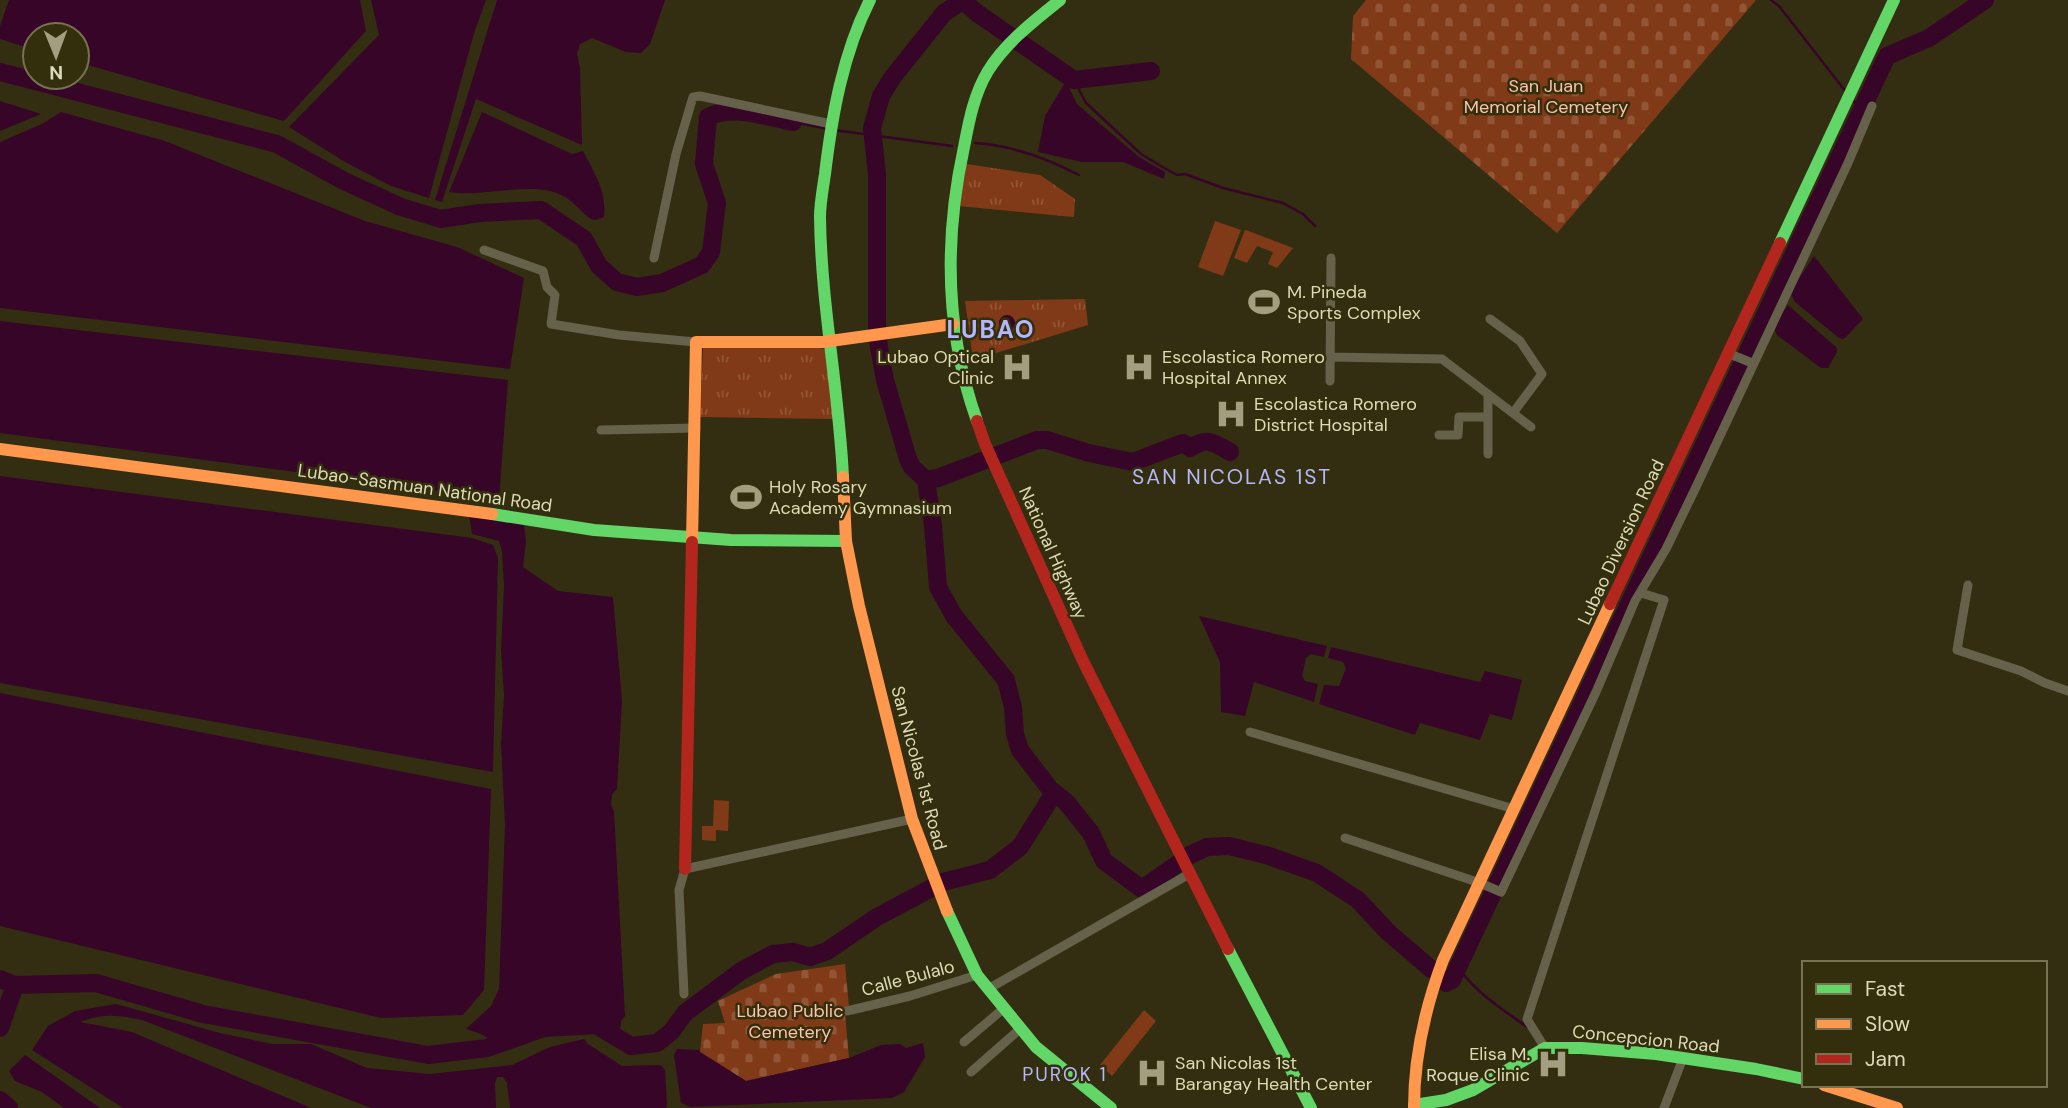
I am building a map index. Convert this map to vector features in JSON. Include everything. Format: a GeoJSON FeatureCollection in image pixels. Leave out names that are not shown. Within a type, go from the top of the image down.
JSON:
{"type":"FeatureCollection","features":[{"type":"Feature","properties":{"kind":"street","name":"San Nicolas 1st Road"},"geometry":{"type":"LineString","coordinates":[[870,0],[857,26],[830,129],[820,215],[828,330],[840,419],[846,541],[859,606],[912,819],[931,875],[977,975],[1036,1047],[1111,1108]]}},
{"type":"Feature","properties":{"kind":"street","name":"National Highway"},"geometry":{"type":"LineString","coordinates":[[1060,0],[1003,52],[982,80],[960,162],[948,255],[948,275],[953,324],[970,407],[1083,661],[1246,986],[1311,1108]]}},
{"type":"Feature","properties":{"kind":"street","name":"Lubao Diversion Road"},"geometry":{"type":"LineString","coordinates":[[1414,1106],[1416,1055],[1434,983],[1514,808],[1732,355],[1895,0]]}},
{"type":"Feature","properties":{"kind":"street"},"geometry":{"type":"LineString","coordinates":[[654,258],[676,154],[693,97],[700,96],[830,129]]}},
{"type":"Feature","properties":{"kind":"street"},"geometry":{"type":"LineString","coordinates":[[1345,838],[1482,883],[1501,892],[1635,601],[1666,549],[1751,363],[1793,281],[1871,106]]}},
{"type":"Feature","properties":{"kind":"street"},"geometry":{"type":"LineString","coordinates":[[484,250],[543,271],[547,287],[555,295],[551,324],[619,335],[696,342],[808,343],[953,324]]}},
{"type":"Feature","properties":{"kind":"street"},"geometry":{"type":"LineString","coordinates":[[1330,381],[1331,258]]}},
{"type":"Feature","properties":{"kind":"street"},"geometry":{"type":"LineString","coordinates":[[1490,319],[1520,341],[1542,374],[1513,413]]}},
{"type":"Feature","properties":{"kind":"street"},"geometry":{"type":"LineString","coordinates":[[684,994],[679,890],[685,869],[696,342]]}},
{"type":"Feature","properties":{"kind":"street"},"geometry":{"type":"LineString","coordinates":[[1732,355],[1751,363]]}},
{"type":"Feature","properties":{"kind":"street"},"geometry":{"type":"LineString","coordinates":[[1329,358],[1443,359],[1531,426]]}},
{"type":"Feature","properties":{"kind":"street"},"geometry":{"type":"LineString","coordinates":[[1488,394],[1488,454]]}},
{"type":"Feature","properties":{"kind":"street"},"geometry":{"type":"LineString","coordinates":[[1438,435],[1458,435],[1459,417],[1488,417]]}},
{"type":"Feature","properties":{"kind":"street"},"geometry":{"type":"LineString","coordinates":[[601,430],[696,428]]}},
{"type":"Feature","properties":{"kind":"street","name":"Lubao-Sasmuan National Road"},"geometry":{"type":"LineString","coordinates":[[0,449],[594,530],[691,538],[846,541]]}},
{"type":"Feature","properties":{"kind":"street"},"geometry":{"type":"LineString","coordinates":[[1968,585],[1957,650],[2021,671],[2068,691]]}},
{"type":"Feature","properties":{"kind":"street"},"geometry":{"type":"LineString","coordinates":[[1414,1106],[1446,1100],[1473,1090],[1545,1048],[1527,1019],[1664,600],[1641,593]]}},
{"type":"Feature","properties":{"kind":"street"},"geometry":{"type":"LineString","coordinates":[[1250,732],[1514,808]]}},
{"type":"Feature","properties":{"kind":"street"},"geometry":{"type":"LineString","coordinates":[[685,869],[912,819]]}},
{"type":"Feature","properties":{"kind":"street"},"geometry":{"type":"LineString","coordinates":[[988,989],[1190,871]]}},
{"type":"Feature","properties":{"kind":"street","name":"Calle Bulalo"},"geometry":{"type":"LineString","coordinates":[[847,1011],[910,996],[977,975]]}},
{"type":"Feature","properties":{"kind":"street"},"geometry":{"type":"LineString","coordinates":[[964,1042],[1003,1009]]}},
{"type":"Feature","properties":{"kind":"street"},"geometry":{"type":"LineString","coordinates":[[971,1072],[1020,1028]]}},
{"type":"Feature","properties":{"kind":"street","name":"Concepcion Road"},"geometry":{"type":"LineString","coordinates":[[1545,1048],[1582,1048],[1683,1058],[1802,1079]]}},
{"type":"Feature","properties":{"kind":"street"},"geometry":{"type":"LineString","coordinates":[[1664,1108],[1683,1058]]}},
{"type":"Feature","properties":{"kind":"street"},"geometry":{"type":"LineString","coordinates":[[1830,1087],[1897,1108]]}},
{"type":"Feature","properties":{"kind":"green space","name":"San Juan Memorial Cemetery"},"geometry":{"type":"Polygon","coordinates":[[[1366,0],[1756,0],[1557,233],[1351,59],[1353,16],[1366,0]]]}},
{"type":"Feature","properties":{"kind":"green space"},"geometry":{"type":"Polygon","coordinates":[[[966,164],[1040,175],[1075,199],[1074,217],[959,206],[966,164]]]}},
{"type":"Feature","properties":{"kind":"green space"},"geometry":{"type":"Polygon","coordinates":[[[1215,221],[1241,230],[1223,276],[1198,267],[1215,221]]]}},
{"type":"Feature","properties":{"kind":"green space"},"geometry":{"type":"Polygon","coordinates":[[[1245,230],[1293,248],[1277,268],[1268,264],[1273,252],[1257,246],[1247,263],[1234,258],[1245,230]]]}},
{"type":"Feature","properties":{"kind":"green space"},"geometry":{"type":"Polygon","coordinates":[[[1085,299],[1088,325],[973,360],[965,301],[1085,299]]]}},
{"type":"Feature","properties":{"kind":"green space"},"geometry":{"type":"Polygon","coordinates":[[[703,347],[824,349],[829,357],[836,419],[700,417],[703,347]]]}},
{"type":"Feature","properties":{"kind":"green space"},"geometry":{"type":"Polygon","coordinates":[[[714,800],[729,801],[728,831],[716,830],[716,841],[702,840],[702,826],[713,826],[714,800]]]}},
{"type":"Feature","properties":{"kind":"green space","name":"Lubao Public Cemetery"},"geometry":{"type":"Polygon","coordinates":[[[845,964],[849,1007],[845,1014],[849,1058],[746,1081],[700,1052],[703,1024],[725,1023],[718,1001],[776,974],[845,964]]]}},
{"type":"Feature","properties":{"kind":"green space"},"geometry":{"type":"Polygon","coordinates":[[[1144,1010],[1156,1021],[1112,1076],[1100,1065],[1144,1010]]]}},
{"type":"Feature","properties":{"kind":"shaded area"},"geometry":{"type":"Polygon","coordinates":[[[9,0],[360,0],[366,31],[284,121],[91,66],[91,21],[21,21],[21,46],[0,39],[0,26],[9,0]]]}},
{"type":"Feature","properties":{"kind":"shaded area"},"geometry":{"type":"Polygon","coordinates":[[[371,0],[486,0],[474,33],[429,198],[391,186],[345,162],[289,127],[379,35],[371,0]]]}},
{"type":"Feature","properties":{"kind":"shaded area"},"geometry":{"type":"Polygon","coordinates":[[[497,0],[665,0],[650,44],[641,53],[626,52],[592,38],[580,44],[577,54],[580,68],[582,145],[476,99],[442,202],[435,200],[497,0]]]}},
{"type":"Feature","properties":{"kind":"shaded area"},"geometry":{"type":"Polygon","coordinates":[[[1066,81],[1077,104],[1139,157],[1165,172],[1164,179],[1123,162],[1082,162],[1038,152],[1045,116],[1066,81]]]}},
{"type":"Feature","properties":{"kind":"shaded area"},"geometry":{"type":"Polygon","coordinates":[[[0,101],[41,114],[0,131],[0,101]]]}},
{"type":"Feature","properties":{"kind":"shaded area"},"geometry":{"type":"Polygon","coordinates":[[[61,112],[165,141],[365,221],[457,247],[524,278],[510,369],[0,308],[0,142],[42,124],[61,112]]]}},
{"type":"Feature","properties":{"kind":"shaded area"},"geometry":{"type":"Polygon","coordinates":[[[482,112],[572,154],[583,151],[602,191],[604,217],[591,219],[565,197],[540,189],[449,192],[482,112]]]}},
{"type":"Feature","properties":{"kind":"shaded area"},"geometry":{"type":"Polygon","coordinates":[[[1814,256],[1863,319],[1844,339],[1839,338],[1795,302],[1790,292],[1814,256]]]}},
{"type":"Feature","properties":{"kind":"shaded area"},"geometry":{"type":"Polygon","coordinates":[[[1788,305],[1837,348],[1828,368],[1821,368],[1777,335],[1773,326],[1788,305]]]}},
{"type":"Feature","properties":{"kind":"shaded area"},"geometry":{"type":"Polygon","coordinates":[[[1007,315],[1013,317],[1013,329],[1007,331],[1001,329],[999,323],[1001,317],[1007,315]]]}},
{"type":"Feature","properties":{"kind":"shaded area"},"geometry":{"type":"Polygon","coordinates":[[[0,321],[508,380],[499,499],[0,433],[0,321]]]}},
{"type":"Feature","properties":{"kind":"shaded area"},"geometry":{"type":"Polygon","coordinates":[[[0,476],[472,538],[493,545],[498,558],[493,772],[0,683],[0,476]]]}},
{"type":"Feature","properties":{"kind":"shaded area"},"geometry":{"type":"Polygon","coordinates":[[[469,515],[524,524],[526,541],[523,567],[558,591],[613,597],[622,701],[617,789],[612,794],[611,805],[614,811],[625,1016],[620,1030],[615,1032],[598,1021],[540,1023],[493,1042],[466,1029],[491,1006],[499,989],[505,825],[501,744],[504,695],[501,650],[504,587],[502,551],[499,541],[472,534],[469,515]]]}},
{"type":"Feature","properties":{"kind":"shaded area"},"geometry":{"type":"Polygon","coordinates":[[[1199,616],[1327,646],[1324,657],[1311,654],[1306,658],[1302,676],[1305,681],[1318,684],[1314,702],[1254,682],[1245,716],[1221,712],[1220,662],[1199,616]]]}},
{"type":"Feature","properties":{"kind":"shaded area"},"geometry":{"type":"Polygon","coordinates":[[[1331,647],[1480,682],[1485,671],[1522,680],[1512,720],[1490,714],[1480,740],[1420,723],[1415,735],[1319,704],[1324,685],[1339,686],[1346,668],[1343,662],[1328,658],[1331,647]]]}},
{"type":"Feature","properties":{"kind":"shaded area"},"geometry":{"type":"Polygon","coordinates":[[[0,693],[491,789],[484,990],[463,1015],[381,1018],[0,926],[0,693]]]}},
{"type":"Feature","properties":{"kind":"shaded area"},"geometry":{"type":"Polygon","coordinates":[[[116,1004],[220,1033],[272,1044],[311,1044],[367,1068],[430,1074],[512,1065],[550,1047],[584,1039],[622,1066],[661,1065],[665,1070],[667,1105],[666,1108],[510,1108],[507,1083],[503,1077],[497,1077],[496,1108],[371,1108],[142,1020],[111,1016],[80,1022],[132,1032],[311,1108],[123,1108],[32,1050],[48,1026],[75,1011],[116,1004]]]}},
{"type":"Feature","properties":{"kind":"shaded area"},"geometry":{"type":"Polygon","coordinates":[[[923,1043],[925,1057],[904,1092],[892,1098],[690,1107],[681,1103],[674,1055],[677,1049],[700,1050],[746,1081],[849,1058],[881,1045],[900,1044],[906,1048],[923,1043]]]}},
{"type":"Feature","properties":{"kind":"shaded area"},"geometry":{"type":"Polygon","coordinates":[[[25,1055],[100,1108],[64,1108],[42,1092],[15,1081],[9,1071],[25,1055]]]}},
{"type":"Feature","properties":{"kind":"waterway"},"geometry":{"type":"LineString","coordinates":[[962,0],[1074,80],[1151,71]]}},
{"type":"Feature","properties":{"kind":"waterway"},"geometry":{"type":"LineString","coordinates":[[1771,0],[1779,6],[1846,92]]}},
{"type":"Feature","properties":{"kind":"waterway"},"geometry":{"type":"LineString","coordinates":[[1444,980],[1446,983],[1452,980],[1887,56],[1929,38],[1985,0]]}},
{"type":"Feature","properties":{"kind":"waterway"},"geometry":{"type":"LineString","coordinates":[[962,1],[944,13],[892,78],[881,96],[872,128],[877,174],[879,347],[885,380],[912,467],[926,480],[938,478],[1037,440],[1047,440],[1089,453],[1133,462],[1183,443],[1190,448],[1210,442],[1230,452]]}},
{"type":"Feature","properties":{"kind":"waterway"},"geometry":{"type":"LineString","coordinates":[[0,72],[277,144],[344,181],[401,207],[441,219],[479,213],[541,210],[584,239],[599,266],[617,282],[637,287],[662,283],[702,265],[711,252],[717,203],[704,164],[708,117],[718,113],[739,112],[793,122]]}},
{"type":"Feature","properties":{"kind":"waterway"},"geometry":{"type":"LineString","coordinates":[[1074,80],[1086,103],[1141,154],[1177,175],[1185,174],[1223,188],[1283,203],[1303,214],[1315,226]]}},
{"type":"Feature","properties":{"kind":"waterway"},"geometry":{"type":"LineString","coordinates":[[1853,100],[1861,111]]}},
{"type":"Feature","properties":{"kind":"waterway"},"geometry":{"type":"LineString","coordinates":[[793,122],[828,129]]}},
{"type":"Feature","properties":{"kind":"waterway"},"geometry":{"type":"LineString","coordinates":[[834,130],[952,146]]}},
{"type":"Feature","properties":{"kind":"waterway"},"geometry":{"type":"LineString","coordinates":[[975,143],[1028,153],[1079,175]]}},
{"type":"Feature","properties":{"kind":"waterway"},"geometry":{"type":"LineString","coordinates":[[926,480],[938,587],[954,616],[1006,680],[1020,750],[1050,789],[1066,802],[1091,833],[1104,861],[1142,889],[1190,855],[1207,847],[1229,846],[1266,855],[1317,873],[1358,900],[1388,932],[1431,969]]}},
{"type":"Feature","properties":{"kind":"waterway"},"geometry":{"type":"LineString","coordinates":[[0,979],[15,985],[96,983],[203,1014],[428,1055],[487,1048],[544,1028],[596,1025],[631,1046],[657,1043],[671,1032],[685,1013],[741,971],[773,954],[793,952],[810,957],[827,951],[877,917],[943,882],[990,870],[1020,847],[1054,793]]}},
{"type":"Feature","properties":{"kind":"waterway"},"geometry":{"type":"LineString","coordinates":[[1458,967],[1481,993],[1527,1027]]}},
{"type":"Feature","properties":{"kind":"waterway"},"geometry":{"type":"LineString","coordinates":[[0,1028],[15,985]]}},
{"type":"Feature","properties":{"kind":"waterway"},"geometry":{"type":"LineString","coordinates":[[0,1100],[9,1108]]}},
{"type":"Feature","properties":{"kind":"traffic: fast"},"geometry":{"type":"LineString","coordinates":[[843,477],[823,282],[820,212],[840,85],[853,41],[870,0]]}},
{"type":"Feature","properties":{"kind":"traffic: fast"},"geometry":{"type":"LineString","coordinates":[[977,421],[959,353],[951,285],[953,216],[966,137],[979,89],[995,60],[1021,32],[1060,0]]}},
{"type":"Feature","properties":{"kind":"traffic: fast"},"geometry":{"type":"LineString","coordinates":[[1780,243],[1894,0]]}},
{"type":"Feature","properties":{"kind":"traffic: fast"},"geometry":{"type":"LineString","coordinates":[[492,514],[594,530],[731,540],[846,541]]}},
{"type":"Feature","properties":{"kind":"traffic: fast"},"geometry":{"type":"LineString","coordinates":[[947,911],[977,975],[1036,1047],[1111,1108]]}},
{"type":"Feature","properties":{"kind":"traffic: fast"},"geometry":{"type":"LineString","coordinates":[[1228,949],[1311,1108]]}},
{"type":"Feature","properties":{"kind":"traffic: fast"},"geometry":{"type":"LineString","coordinates":[[1414,1105],[1446,1100],[1473,1090],[1545,1048],[1656,1054],[1802,1079]]}},
{"type":"Feature","properties":{"kind":"traffic: slow"},"geometry":{"type":"LineString","coordinates":[[692,542],[696,342],[823,342],[953,324]]}},
{"type":"Feature","properties":{"kind":"traffic: slow"},"geometry":{"type":"LineString","coordinates":[[0,449],[492,514]]}},
{"type":"Feature","properties":{"kind":"traffic: slow"},"geometry":{"type":"LineString","coordinates":[[843,477],[846,541],[859,606],[912,819],[947,911]]}},
{"type":"Feature","properties":{"kind":"traffic: slow"},"geometry":{"type":"LineString","coordinates":[[1414,1108],[1422,1032],[1443,960],[1610,604]]}},
{"type":"Feature","properties":{"kind":"traffic: slow"},"geometry":{"type":"LineString","coordinates":[[1830,1087],[1897,1108]]}},
{"type":"Feature","properties":{"kind":"traffic: jam"},"geometry":{"type":"LineString","coordinates":[[1610,604],[1780,243]]}},
{"type":"Feature","properties":{"kind":"traffic: jam"},"geometry":{"type":"LineString","coordinates":[[977,421],[1083,661],[1228,949]]}},
{"type":"Feature","properties":{"kind":"traffic: jam"},"geometry":{"type":"LineString","coordinates":[[685,869],[692,542]]}},
{"type":"Feature","properties":{"kind":"place","name":"M. Pineda Sports Complex"},"geometry":{"type":"Point","coordinates":[1264,302]}},
{"type":"Feature","properties":{"kind":"place","name":"Lubao Optical Clinic"},"geometry":{"type":"Point","coordinates":[1017,367]}},
{"type":"Feature","properties":{"kind":"place","name":"Escolastica Romero Hospital Annex"},"geometry":{"type":"Point","coordinates":[1139,367]}},
{"type":"Feature","properties":{"kind":"place","name":"Escolastica Romero District Hospital"},"geometry":{"type":"Point","coordinates":[1231,414]}},
{"type":"Feature","properties":{"kind":"place","name":"Holy Rosary Academy Gymnasium"},"geometry":{"type":"Point","coordinates":[746,497]}},
{"type":"Feature","properties":{"kind":"place","name":"Elisa M. Roque Clinic"},"geometry":{"type":"Point","coordinates":[1553,1064]}},
{"type":"Feature","properties":{"kind":"place","name":"San Nicolas 1st Barangay Health Center"},"geometry":{"type":"Point","coordinates":[1152,1073]}},
{"type":"Feature","properties":{"kind":"district","name":"LUBAO"},"geometry":{"type":"Point","coordinates":[991,330]}},
{"type":"Feature","properties":{"kind":"district","name":"SAN NICOLAS 1ST"},"geometry":{"type":"Point","coordinates":[1232,477]}},
{"type":"Feature","properties":{"kind":"district","name":"PUROK 1"},"geometry":{"type":"Point","coordinates":[1065,1074]}}]}
